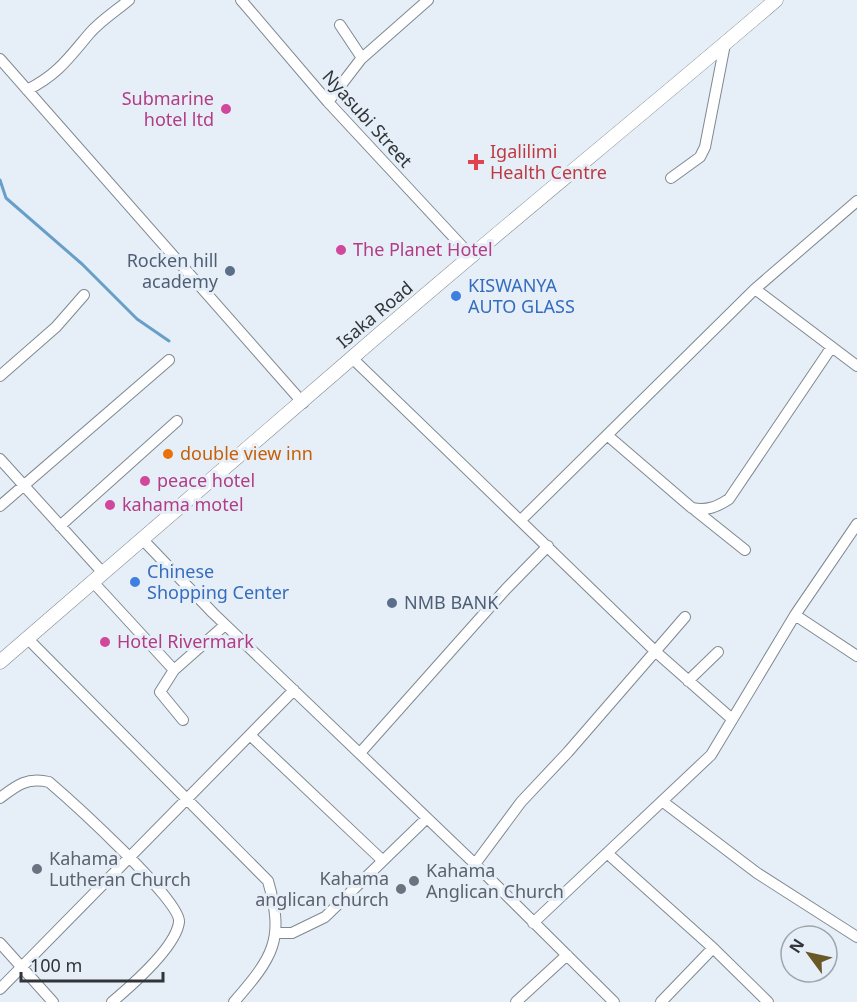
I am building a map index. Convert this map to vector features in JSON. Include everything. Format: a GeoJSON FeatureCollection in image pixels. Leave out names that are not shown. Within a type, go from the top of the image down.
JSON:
{"type":"FeatureCollection","features":[{"type":"Feature","properties":{"kind":"street"},"geometry":{"type":"LineString","coordinates":[[27,90],[45,81],[65,64],[90,33],[129,0]]}},
{"type":"Feature","properties":{"kind":"street","name":"Nyasubi Street"},"geometry":{"type":"LineString","coordinates":[[242,0],[328,102],[472,257]]}},
{"type":"Feature","properties":{"kind":"street"},"geometry":{"type":"LineString","coordinates":[[328,102],[362,58],[428,0]]}},
{"type":"Feature","properties":{"kind":"street","name":"Isaka Road"},"geometry":{"type":"LineString","coordinates":[[0,662],[144,541],[352,358],[776,0]]}},
{"type":"Feature","properties":{"kind":"street"},"geometry":{"type":"LineString","coordinates":[[340,25],[362,58]]}},
{"type":"Feature","properties":{"kind":"street"},"geometry":{"type":"LineString","coordinates":[[671,178],[700,157],[705,147],[715,108],[725,44]]}},
{"type":"Feature","properties":{"kind":"street"},"geometry":{"type":"LineString","coordinates":[[0,59],[303,403]]}},
{"type":"Feature","properties":{"kind":"street"},"geometry":{"type":"LineString","coordinates":[[521,520],[755,288],[857,201]]}},
{"type":"Feature","properties":{"kind":"street"},"geometry":{"type":"LineString","coordinates":[[755,288],[857,366]]}},
{"type":"Feature","properties":{"kind":"street"},"geometry":{"type":"LineString","coordinates":[[0,376],[56,327],[84,295]]}},
{"type":"Feature","properties":{"kind":"street"},"geometry":{"type":"LineString","coordinates":[[692,508],[710,509],[729,500],[831,348]]}},
{"type":"Feature","properties":{"kind":"street"},"geometry":{"type":"LineString","coordinates":[[352,358],[656,652],[732,718]]}},
{"type":"Feature","properties":{"kind":"street"},"geometry":{"type":"LineString","coordinates":[[0,506],[169,360]]}},
{"type":"Feature","properties":{"kind":"street"},"geometry":{"type":"LineString","coordinates":[[60,526],[177,421]]}},
{"type":"Feature","properties":{"kind":"street"},"geometry":{"type":"LineString","coordinates":[[608,435],[692,508],[745,550]]}},
{"type":"Feature","properties":{"kind":"street"},"geometry":{"type":"LineString","coordinates":[[0,459],[60,526],[98,578],[174,670]]}},
{"type":"Feature","properties":{"kind":"street"},"geometry":{"type":"LineString","coordinates":[[533,922],[711,755],[795,615],[857,524]]}},
{"type":"Feature","properties":{"kind":"street"},"geometry":{"type":"LineString","coordinates":[[144,541],[225,625],[475,864],[614,1002]]}},
{"type":"Feature","properties":{"kind":"street"},"geometry":{"type":"LineString","coordinates":[[360,753],[548,546]]}},
{"type":"Feature","properties":{"kind":"street"},"geometry":{"type":"LineString","coordinates":[[795,615],[857,656]]}},
{"type":"Feature","properties":{"kind":"street"},"geometry":{"type":"LineString","coordinates":[[475,864],[521,802],[685,617]]}},
{"type":"Feature","properties":{"kind":"street"},"geometry":{"type":"LineString","coordinates":[[183,720],[160,692],[174,670],[225,625]]}},
{"type":"Feature","properties":{"kind":"street"},"geometry":{"type":"LineString","coordinates":[[27,638],[268,881],[274,899],[277,933],[271,951],[234,1002]]}},
{"type":"Feature","properties":{"kind":"street"},"geometry":{"type":"LineString","coordinates":[[688,681],[718,652]]}},
{"type":"Feature","properties":{"kind":"street"},"geometry":{"type":"LineString","coordinates":[[0,989],[294,690]]}},
{"type":"Feature","properties":{"kind":"street"},"geometry":{"type":"LineString","coordinates":[[250,735],[382,860]]}},
{"type":"Feature","properties":{"kind":"street"},"geometry":{"type":"LineString","coordinates":[[0,798],[20,782],[35,779],[50,782],[130,858],[180,917],[179,925],[164,952],[112,1002]]}},
{"type":"Feature","properties":{"kind":"street"},"geometry":{"type":"LineString","coordinates":[[662,801],[757,873],[857,937]]}},
{"type":"Feature","properties":{"kind":"street"},"geometry":{"type":"LineString","coordinates":[[277,933],[292,933],[325,917],[427,818]]}},
{"type":"Feature","properties":{"kind":"street"},"geometry":{"type":"LineString","coordinates":[[608,854],[713,948],[768,1002]]}},
{"type":"Feature","properties":{"kind":"street"},"geometry":{"type":"LineString","coordinates":[[0,943],[53,1002]]}},
{"type":"Feature","properties":{"kind":"street"},"geometry":{"type":"LineString","coordinates":[[660,1002],[713,948]]}},
{"type":"Feature","properties":{"kind":"street"},"geometry":{"type":"LineString","coordinates":[[516,1002],[567,955]]}},
{"type":"Feature","properties":{"kind":"waterway"},"geometry":{"type":"LineString","coordinates":[[0,180],[6,198],[82,264],[137,319],[169,341]]}},
{"type":"Feature","properties":{"kind":"place","name":"Submarine hotel ltd"},"geometry":{"type":"Point","coordinates":[226,109]}},
{"type":"Feature","properties":{"kind":"place","name":"Igalilimi Health Centre"},"geometry":{"type":"Point","coordinates":[476,162]}},
{"type":"Feature","properties":{"kind":"place","name":"The Planet Hotel"},"geometry":{"type":"Point","coordinates":[341,250]}},
{"type":"Feature","properties":{"kind":"place","name":"Rocken hill academy"},"geometry":{"type":"Point","coordinates":[230,271]}},
{"type":"Feature","properties":{"kind":"place","name":"KISWANYA AUTO GLASS"},"geometry":{"type":"Point","coordinates":[456,296]}},
{"type":"Feature","properties":{"kind":"place","name":"double view inn"},"geometry":{"type":"Point","coordinates":[168,454]}},
{"type":"Feature","properties":{"kind":"place","name":"peace hotel"},"geometry":{"type":"Point","coordinates":[145,481]}},
{"type":"Feature","properties":{"kind":"place","name":"kahama motel"},"geometry":{"type":"Point","coordinates":[110,505]}},
{"type":"Feature","properties":{"kind":"place","name":"Chinese Shopping Center"},"geometry":{"type":"Point","coordinates":[135,582]}},
{"type":"Feature","properties":{"kind":"place","name":"NMB BANK"},"geometry":{"type":"Point","coordinates":[392,603]}},
{"type":"Feature","properties":{"kind":"place","name":"Hotel Rivermark"},"geometry":{"type":"Point","coordinates":[105,642]}},
{"type":"Feature","properties":{"kind":"place","name":"Kahama Lutheran Church"},"geometry":{"type":"Point","coordinates":[37,869]}},
{"type":"Feature","properties":{"kind":"place","name":"Kahama Anglican Church"},"geometry":{"type":"Point","coordinates":[414,881]}},
{"type":"Feature","properties":{"kind":"place","name":"Kahama anglican church"},"geometry":{"type":"Point","coordinates":[401,889]}}]}
